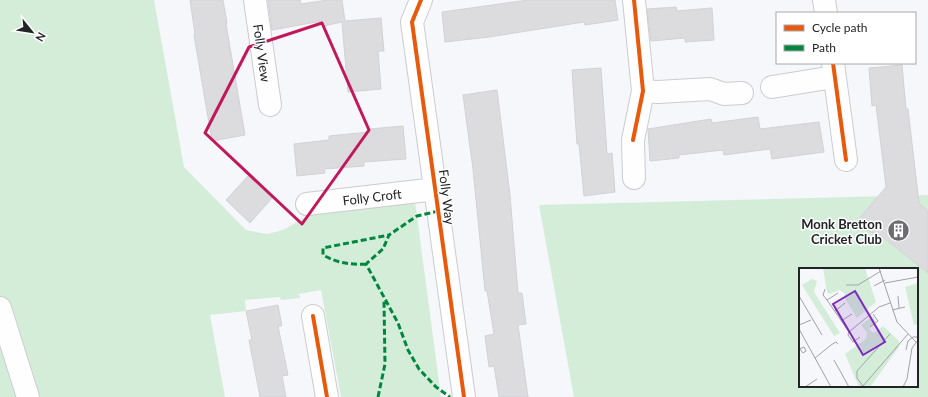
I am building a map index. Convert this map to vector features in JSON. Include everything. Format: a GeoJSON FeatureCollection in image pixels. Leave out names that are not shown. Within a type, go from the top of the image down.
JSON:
{"type":"FeatureCollection","features":[{"type":"Feature","properties":{"kind":"street","name":"Folly View"},"geometry":{"type":"LineString","coordinates":[[255,0],[270,105]]}},
{"type":"Feature","properties":{"kind":"street","name":"Folly Way"},"geometry":{"type":"LineString","coordinates":[[421,0],[412,22],[464,397]]}},
{"type":"Feature","properties":{"kind":"street"},"geometry":{"type":"LineString","coordinates":[[634,0],[643,91],[633,140],[634,178]]}},
{"type":"Feature","properties":{"kind":"street"},"geometry":{"type":"LineString","coordinates":[[824,0],[826,12]]}},
{"type":"Feature","properties":{"kind":"street"},"geometry":{"type":"LineString","coordinates":[[772,87],[834,70],[846,160]]}},
{"type":"Feature","properties":{"kind":"street"},"geometry":{"type":"LineString","coordinates":[[643,91],[658,92],[710,89],[724,94],[742,94]]}},
{"type":"Feature","properties":{"kind":"street","name":"Folly Croft"},"geometry":{"type":"LineString","coordinates":[[307,204],[436,189]]}},
{"type":"Feature","properties":{"kind":"street"},"geometry":{"type":"LineString","coordinates":[[0,308],[28,397]]}},
{"type":"Feature","properties":{"kind":"street"},"geometry":{"type":"LineString","coordinates":[[313,316],[327,397]]}},
{"type":"Feature","properties":{"kind":"highlighted area"},"geometry":{"type":"Polygon","coordinates":[[[322,23],[369,130],[302,224],[205,133],[249,47],[322,23]]]}},
{"type":"Feature","properties":{"kind":"green space"},"geometry":{"type":"Polygon","coordinates":[[[0,0],[154,0],[184,167],[246,230],[267,234],[283,230],[311,214],[415,201],[441,397],[341,397],[321,290],[299,294],[300,298],[281,300],[280,297],[245,300],[246,311],[210,315],[225,397],[0,397],[0,0]]]}},
{"type":"Feature","properties":{"kind":"green space"},"geometry":{"type":"Polygon","coordinates":[[[928,195],[928,397],[574,397],[539,205],[928,195]]]}},
{"type":"Feature","properties":{"kind":"building"},"geometry":{"type":"Polygon","coordinates":[[[190,0],[223,0],[245,135],[212,141],[194,35],[190,0]]]}},
{"type":"Feature","properties":{"kind":"building"},"geometry":{"type":"Polygon","coordinates":[[[268,0],[300,0],[301,4],[328,0],[342,0],[345,21],[381,18],[384,51],[378,51],[381,89],[348,92],[342,22],[323,26],[322,21],[272,30],[268,0]]]}},
{"type":"Feature","properties":{"kind":"building"},"geometry":{"type":"Polygon","coordinates":[[[528,0],[615,0],[618,20],[585,25],[584,22],[489,37],[445,42],[442,12],[528,0]]]}},
{"type":"Feature","properties":{"kind":"building"},"geometry":{"type":"Polygon","coordinates":[[[676,7],[677,11],[712,8],[714,40],[685,42],[685,38],[651,41],[647,9],[676,7]]]}},
{"type":"Feature","properties":{"kind":"building"},"geometry":{"type":"Polygon","coordinates":[[[902,65],[906,109],[908,109],[919,203],[928,211],[928,273],[883,237],[854,225],[886,187],[876,105],[872,106],[869,68],[902,65]]]}},
{"type":"Feature","properties":{"kind":"building"},"geometry":{"type":"Polygon","coordinates":[[[601,68],[607,154],[612,153],[615,192],[584,196],[579,144],[577,144],[572,70],[601,68]]]}},
{"type":"Feature","properties":{"kind":"building"},"geometry":{"type":"Polygon","coordinates":[[[497,90],[510,195],[518,293],[522,293],[526,324],[518,325],[528,397],[499,397],[494,366],[489,367],[485,336],[494,334],[487,291],[485,291],[473,169],[463,95],[497,90]]]}},
{"type":"Feature","properties":{"kind":"building"},"geometry":{"type":"Polygon","coordinates":[[[758,117],[760,129],[819,122],[824,152],[772,159],[770,149],[724,155],[723,150],[679,155],[679,158],[650,161],[648,129],[711,119],[712,123],[758,117]]]}},
{"type":"Feature","properties":{"kind":"building"},"geometry":{"type":"Polygon","coordinates":[[[403,126],[406,159],[364,162],[364,166],[324,169],[325,173],[297,176],[294,144],[329,140],[329,136],[370,132],[370,129],[403,126]]]}},
{"type":"Feature","properties":{"kind":"building"},"geometry":{"type":"Polygon","coordinates":[[[248,176],[272,198],[250,223],[226,200],[248,176]]]}},
{"type":"Feature","properties":{"kind":"building"},"geometry":{"type":"Polygon","coordinates":[[[278,305],[282,326],[278,326],[288,375],[282,376],[286,397],[260,397],[249,340],[252,340],[246,311],[278,305]]]}},
{"type":"Feature","properties":{"kind":"marked path"},"geometry":{"type":"LineString","coordinates":[[439,211],[417,216],[389,235],[383,249],[366,264],[398,323],[408,350],[419,369],[436,387],[450,397]]}},
{"type":"Feature","properties":{"kind":"marked path"},"geometry":{"type":"LineString","coordinates":[[366,264],[349,264],[339,262],[323,255],[323,248],[389,235]]}},
{"type":"Feature","properties":{"kind":"marked path"},"geometry":{"type":"LineString","coordinates":[[378,397],[385,364],[384,301]]}},
{"type":"Feature","properties":{"kind":"cycle path"},"geometry":{"type":"LineString","coordinates":[[421,0],[412,22],[464,397]]}},
{"type":"Feature","properties":{"kind":"cycle path"},"geometry":{"type":"LineString","coordinates":[[633,140],[643,91],[634,0]]}},
{"type":"Feature","properties":{"kind":"cycle path"},"geometry":{"type":"LineString","coordinates":[[833,64],[846,160]]}},
{"type":"Feature","properties":{"kind":"cycle path"},"geometry":{"type":"LineString","coordinates":[[313,316],[327,397]]}},
{"type":"Feature","properties":{"kind":"place","name":"Monk Bretton Cricket Club"},"geometry":{"type":"Point","coordinates":[898,231]}}]}
